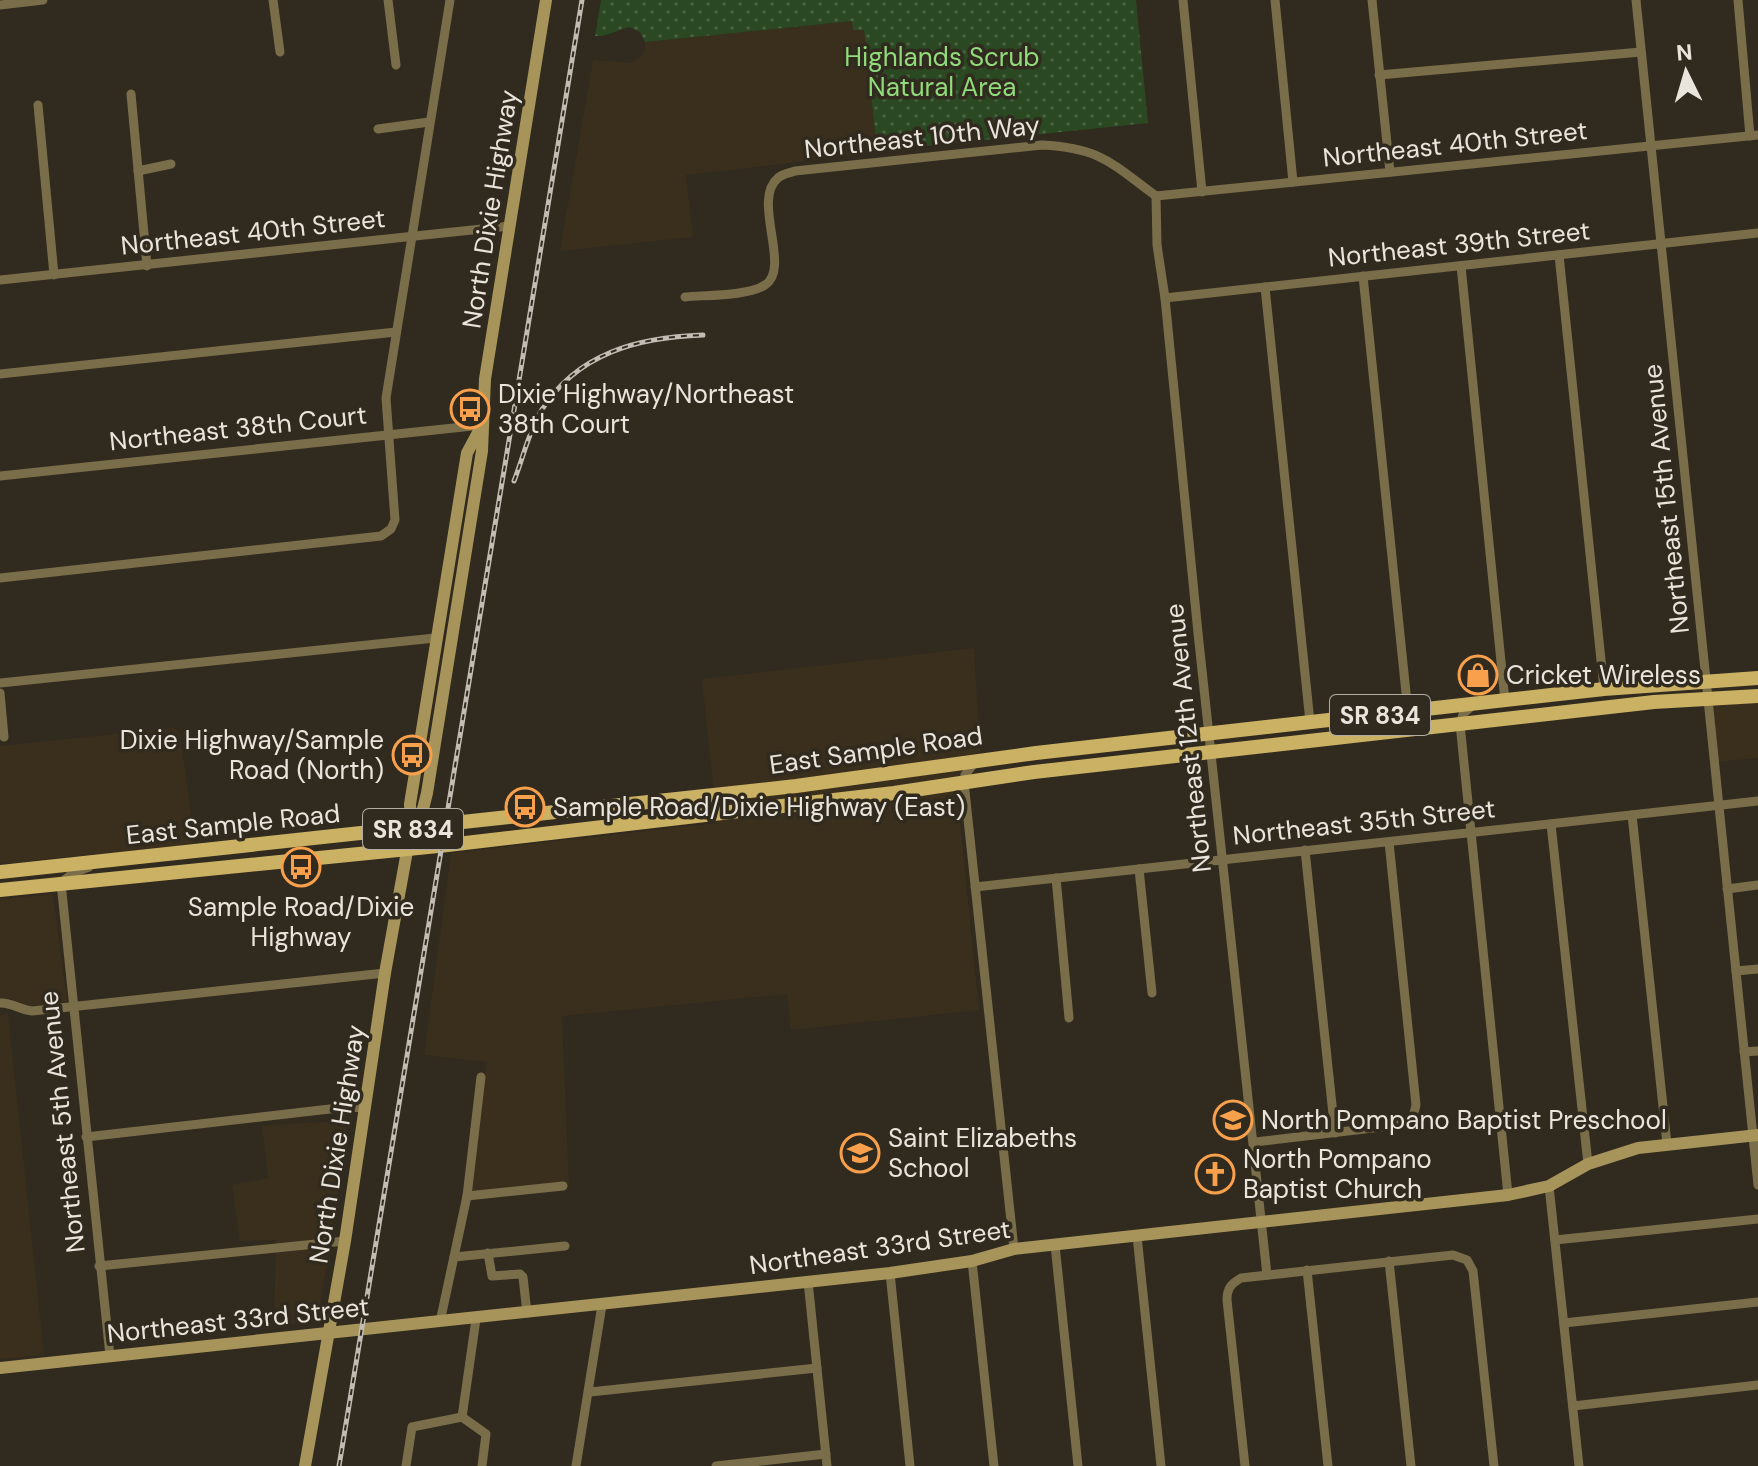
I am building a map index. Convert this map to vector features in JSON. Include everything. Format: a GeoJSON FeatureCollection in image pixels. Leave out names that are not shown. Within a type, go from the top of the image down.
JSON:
{"type":"FeatureCollection","features":[{"type":"Feature","properties":{"kind":"main road","name":"North Dixie Highway"},"geometry":{"type":"LineString","coordinates":[[411,829],[423,809],[427,793],[482,451],[485,379],[546,0]]}},
{"type":"Feature","properties":{"kind":"main road","name":"North Dixie Highway"},"geometry":{"type":"LineString","coordinates":[[305,1466],[345,1241],[385,973],[411,829],[410,804],[435,638],[467,453],[482,425]]}},
{"type":"Feature","properties":{"kind":"main road","name":"East Sample Road"},"geometry":{"type":"LineString","coordinates":[[0,872],[873,777],[976,761],[1604,689],[1758,678]]}},
{"type":"Feature","properties":{"kind":"main road","name":"East Sample Road"},"geometry":{"type":"LineString","coordinates":[[0,889],[407,849],[1654,702],[1758,696]]}},
{"type":"Feature","properties":{"kind":"main road"},"geometry":{"type":"LineString","coordinates":[[938,786],[947,778],[952,765]]}},
{"type":"Feature","properties":{"kind":"main road"},"geometry":{"type":"LineString","coordinates":[[657,820],[664,808],[678,798]]}},
{"type":"Feature","properties":{"kind":"main road"},"geometry":{"type":"LineString","coordinates":[[0,889],[13,882],[49,876],[57,866]]}},
{"type":"Feature","properties":{"kind":"main road","name":"Northeast 33rd Street"},"geometry":{"type":"LineString","coordinates":[[0,1368],[890,1273],[972,1261],[1014,1249],[1508,1195],[1549,1186],[1588,1164],[1638,1148],[1756,1135]]}},
{"type":"Feature","properties":{"kind":"street"},"geometry":{"type":"LineString","coordinates":[[0,5],[43,0]]}},
{"type":"Feature","properties":{"kind":"street"},"geometry":{"type":"LineString","coordinates":[[273,0],[280,52]]}},
{"type":"Feature","properties":{"kind":"street"},"geometry":{"type":"LineString","coordinates":[[388,0],[396,65]]}},
{"type":"Feature","properties":{"kind":"street"},"geometry":{"type":"LineString","coordinates":[[0,578],[381,536],[391,529],[395,520],[386,398],[450,0]]}},
{"type":"Feature","properties":{"kind":"street"},"geometry":{"type":"LineString","coordinates":[[1183,0],[1202,192]]}},
{"type":"Feature","properties":{"kind":"street"},"geometry":{"type":"LineString","coordinates":[[1275,0],[1293,182]]}},
{"type":"Feature","properties":{"kind":"street"},"geometry":{"type":"LineString","coordinates":[[1372,0],[1390,172]]}},
{"type":"Feature","properties":{"kind":"street","name":"Northeast 15th Avenue"},"geometry":{"type":"LineString","coordinates":[[1636,0],[1744,1052],[1756,1135],[1758,1185]]}},
{"type":"Feature","properties":{"kind":"street"},"geometry":{"type":"LineString","coordinates":[[1738,0],[1754,135]]}},
{"type":"Feature","properties":{"kind":"street"},"geometry":{"type":"LineString","coordinates":[[1379,75],[1641,52]]}},
{"type":"Feature","properties":{"kind":"street"},"geometry":{"type":"LineString","coordinates":[[131,94],[147,266]]}},
{"type":"Feature","properties":{"kind":"street"},"geometry":{"type":"LineString","coordinates":[[38,105],[54,275]]}},
{"type":"Feature","properties":{"kind":"street"},"geometry":{"type":"LineString","coordinates":[[378,129],[429,122]]}},
{"type":"Feature","properties":{"kind":"street","name":"Northeast 40th Street"},"geometry":{"type":"LineString","coordinates":[[1156,196],[1754,135]]}},
{"type":"Feature","properties":{"kind":"street","name":"Northeast 10th Way"},"geometry":{"type":"LineString","coordinates":[[685,297],[748,291],[765,286],[773,278],[768,200],[771,186],[779,177],[795,171],[1042,145],[1071,146],[1098,154],[1156,196]]}},
{"type":"Feature","properties":{"kind":"street"},"geometry":{"type":"LineString","coordinates":[[138,171],[171,164]]}},
{"type":"Feature","properties":{"kind":"street","name":"Northeast 12th Avenue"},"geometry":{"type":"LineString","coordinates":[[1156,196],[1157,245],[1267,1275]]}},
{"type":"Feature","properties":{"kind":"street","name":"Northeast 40th Street"},"geometry":{"type":"LineString","coordinates":[[0,280],[510,226]]}},
{"type":"Feature","properties":{"kind":"street"},"geometry":{"type":"LineString","coordinates":[[1758,233],[1758,243]]}},
{"type":"Feature","properties":{"kind":"street","name":"Northeast 39th Street"},"geometry":{"type":"LineString","coordinates":[[1165,298],[1758,233]]}},
{"type":"Feature","properties":{"kind":"street"},"geometry":{"type":"LineString","coordinates":[[1559,255],[1604,689]]}},
{"type":"Feature","properties":{"kind":"street"},"geometry":{"type":"LineString","coordinates":[[1461,266],[1505,701]]}},
{"type":"Feature","properties":{"kind":"street"},"geometry":{"type":"LineString","coordinates":[[1363,276],[1408,712],[1404,722],[1394,731]]}},
{"type":"Feature","properties":{"kind":"street"},"geometry":{"type":"LineString","coordinates":[[1265,287],[1310,722]]}},
{"type":"Feature","properties":{"kind":"street"},"geometry":{"type":"LineString","coordinates":[[0,374],[396,332]]}},
{"type":"Feature","properties":{"kind":"street","name":"Northeast 38th Court"},"geometry":{"type":"LineString","coordinates":[[0,476],[482,425]]}},
{"type":"Feature","properties":{"kind":"street"},"geometry":{"type":"LineString","coordinates":[[0,683],[435,638]]}},
{"type":"Feature","properties":{"kind":"street"},"geometry":{"type":"LineString","coordinates":[[0,693],[4,737]]}},
{"type":"Feature","properties":{"kind":"street"},"geometry":{"type":"LineString","coordinates":[[1474,704],[1463,714],[1460,724],[1508,1195]]}},
{"type":"Feature","properties":{"kind":"street"},"geometry":{"type":"LineString","coordinates":[[976,761],[968,770],[964,782],[1014,1249]]}},
{"type":"Feature","properties":{"kind":"street","name":"Northeast 35th Street"},"geometry":{"type":"LineString","coordinates":[[975,887],[1758,801]]}},
{"type":"Feature","properties":{"kind":"street"},"geometry":{"type":"LineString","coordinates":[[1632,815],[1667,1144]]}},
{"type":"Feature","properties":{"kind":"street"},"geometry":{"type":"LineString","coordinates":[[1551,824],[1588,1164]]}},
{"type":"Feature","properties":{"kind":"street"},"geometry":{"type":"LineString","coordinates":[[1255,1142],[1398,1125],[1413,1117],[1416,1105],[1389,842]]}},
{"type":"Feature","properties":{"kind":"street"},"geometry":{"type":"LineString","coordinates":[[1305,850],[1335,1133]]}},
{"type":"Feature","properties":{"kind":"street"},"geometry":{"type":"LineString","coordinates":[[61,883],[73,873],[105,861]]}},
{"type":"Feature","properties":{"kind":"street"},"geometry":{"type":"LineString","coordinates":[[1139,869],[1152,993]]}},
{"type":"Feature","properties":{"kind":"street"},"geometry":{"type":"LineString","coordinates":[[1056,878],[1069,1018]]}},
{"type":"Feature","properties":{"kind":"street","name":"Northeast 5th Avenue"},"geometry":{"type":"LineString","coordinates":[[61,883],[110,1356]]}},
{"type":"Feature","properties":{"kind":"street"},"geometry":{"type":"LineString","coordinates":[[1727,889],[1758,885]]}},
{"type":"Feature","properties":{"kind":"street"},"geometry":{"type":"LineString","coordinates":[[1736,971],[1758,969]]}},
{"type":"Feature","properties":{"kind":"street"},"geometry":{"type":"LineString","coordinates":[[0,1003],[32,1011],[385,973]]}},
{"type":"Feature","properties":{"kind":"street"},"geometry":{"type":"LineString","coordinates":[[1744,1052],[1758,1051]]}},
{"type":"Feature","properties":{"kind":"street"},"geometry":{"type":"LineString","coordinates":[[440,1322],[467,1196],[481,1077]]}},
{"type":"Feature","properties":{"kind":"street"},"geometry":{"type":"LineString","coordinates":[[86,1137],[365,1108]]}},
{"type":"Feature","properties":{"kind":"street"},"geometry":{"type":"LineString","coordinates":[[467,1196],[563,1186]]}},
{"type":"Feature","properties":{"kind":"street"},"geometry":{"type":"LineString","coordinates":[[1549,1186],[1579,1466]]}},
{"type":"Feature","properties":{"kind":"street"},"geometry":{"type":"LineString","coordinates":[[1555,1240],[1758,1219]]}},
{"type":"Feature","properties":{"kind":"street"},"geometry":{"type":"LineString","coordinates":[[1137,1236],[1161,1466]]}},
{"type":"Feature","properties":{"kind":"street"},"geometry":{"type":"LineString","coordinates":[[99,1266],[345,1241]]}},
{"type":"Feature","properties":{"kind":"street"},"geometry":{"type":"LineString","coordinates":[[1055,1245],[1078,1466]]}},
{"type":"Feature","properties":{"kind":"street"},"geometry":{"type":"LineString","coordinates":[[454,1257],[565,1246]]}},
{"type":"Feature","properties":{"kind":"street"},"geometry":{"type":"LineString","coordinates":[[488,1253],[492,1276],[520,1274],[523,1277],[527,1313]]}},
{"type":"Feature","properties":{"kind":"street"},"geometry":{"type":"LineString","coordinates":[[1245,1466],[1227,1290],[1233,1282],[1241,1278],[1453,1255],[1467,1260],[1473,1271],[1494,1466]]}},
{"type":"Feature","properties":{"kind":"street"},"geometry":{"type":"LineString","coordinates":[[972,1261],[994,1466]]}},
{"type":"Feature","properties":{"kind":"street"},"geometry":{"type":"LineString","coordinates":[[1389,1261],[1411,1466]]}},
{"type":"Feature","properties":{"kind":"street"},"geometry":{"type":"LineString","coordinates":[[1307,1270],[1328,1466]]}},
{"type":"Feature","properties":{"kind":"street"},"geometry":{"type":"LineString","coordinates":[[890,1273],[910,1466]]}},
{"type":"Feature","properties":{"kind":"street"},"geometry":{"type":"LineString","coordinates":[[808,1281],[827,1466]]}},
{"type":"Feature","properties":{"kind":"street"},"geometry":{"type":"LineString","coordinates":[[1564,1323],[1758,1302]]}},
{"type":"Feature","properties":{"kind":"street"},"geometry":{"type":"LineString","coordinates":[[576,1466],[602,1305]]}},
{"type":"Feature","properties":{"kind":"street"},"geometry":{"type":"LineString","coordinates":[[462,1417],[476,1319]]}},
{"type":"Feature","properties":{"kind":"street"},"geometry":{"type":"LineString","coordinates":[[590,1392],[817,1368]]}},
{"type":"Feature","properties":{"kind":"street"},"geometry":{"type":"LineString","coordinates":[[1573,1406],[1758,1385]]}},
{"type":"Feature","properties":{"kind":"street"},"geometry":{"type":"LineString","coordinates":[[406,1466],[412,1427],[462,1417],[486,1434],[482,1466]]}},
{"type":"Feature","properties":{"kind":"street"},"geometry":{"type":"LineString","coordinates":[[716,1466],[826,1454]]}},
{"type":"Feature","properties":{"kind":"shaded area"},"geometry":{"type":"Polygon","coordinates":[[[852,21],[864,29],[877,153],[686,175],[693,237],[560,251],[593,60],[631,63],[645,50],[645,42],[852,21]]]}},
{"type":"Feature","properties":{"kind":"shaded area"},"geometry":{"type":"Polygon","coordinates":[[[974,648],[980,753],[958,800],[979,1010],[791,1030],[787,994],[562,1016],[569,1187],[471,1191],[487,1062],[424,1055],[451,853],[717,823],[702,679],[974,648]]]}},
{"type":"Feature","properties":{"kind":"shaded area"},"geometry":{"type":"Polygon","coordinates":[[[1758,699],[1758,758],[1717,762],[1712,703],[1758,699]]]}},
{"type":"Feature","properties":{"kind":"shaded area"},"geometry":{"type":"Polygon","coordinates":[[[173,728],[180,734],[195,844],[0,864],[0,746],[173,728]]]}},
{"type":"Feature","properties":{"kind":"shaded area"},"geometry":{"type":"Polygon","coordinates":[[[53,894],[67,1002],[25,1006],[9,998],[0,999],[0,899],[53,894]]]}},
{"type":"Feature","properties":{"kind":"shaded area"},"geometry":{"type":"Polygon","coordinates":[[[8,1014],[44,1355],[0,1359],[0,1015],[8,1014]]]}},
{"type":"Feature","properties":{"kind":"shaded area"},"geometry":{"type":"Polygon","coordinates":[[[349,1120],[318,1318],[274,1326],[276,1240],[240,1241],[232,1185],[268,1178],[262,1126],[349,1120]]]}},
{"type":"Feature","properties":{"kind":"green space","name":"Highlands Scrub Natural Area"},"geometry":{"type":"Polygon","coordinates":[[[601,0],[1136,0],[1148,123],[877,151],[864,30],[853,30],[852,21],[645,42],[640,32],[629,27],[595,36],[601,0]]]}},
{"type":"Feature","properties":{"kind":"railway"},"geometry":{"type":"LineString","coordinates":[[339,1466],[582,0]]}},
{"type":"Feature","properties":{"kind":"railway"},"geometry":{"type":"LineString","coordinates":[[514,481],[541,411],[572,375],[591,362],[633,345],[679,336],[703,335]]}},
{"type":"Feature","properties":{"kind":"place","name":"Dixie Highway/Northeast 38th Court"},"geometry":{"type":"Point","coordinates":[470,409]}},
{"type":"Feature","properties":{"kind":"place","name":"Cricket Wireless"},"geometry":{"type":"Point","coordinates":[1478,675]}},
{"type":"Feature","properties":{"kind":"place","name":"Dixie Highway/Sample Road (North)"},"geometry":{"type":"Point","coordinates":[412,755]}},
{"type":"Feature","properties":{"kind":"place","name":"Sample Road/Dixie Highway (East)"},"geometry":{"type":"Point","coordinates":[525,807]}},
{"type":"Feature","properties":{"kind":"place","name":"Sample Road/Dixie Highway"},"geometry":{"type":"Point","coordinates":[301,867]}},
{"type":"Feature","properties":{"kind":"place","name":"North Pompano Baptist Preschool"},"geometry":{"type":"Point","coordinates":[1233,1120]}},
{"type":"Feature","properties":{"kind":"place","name":"Saint Elizabeths School"},"geometry":{"type":"Point","coordinates":[860,1153]}},
{"type":"Feature","properties":{"kind":"place","name":"North Pompano Baptist Church"},"geometry":{"type":"Point","coordinates":[1215,1174]}}]}
